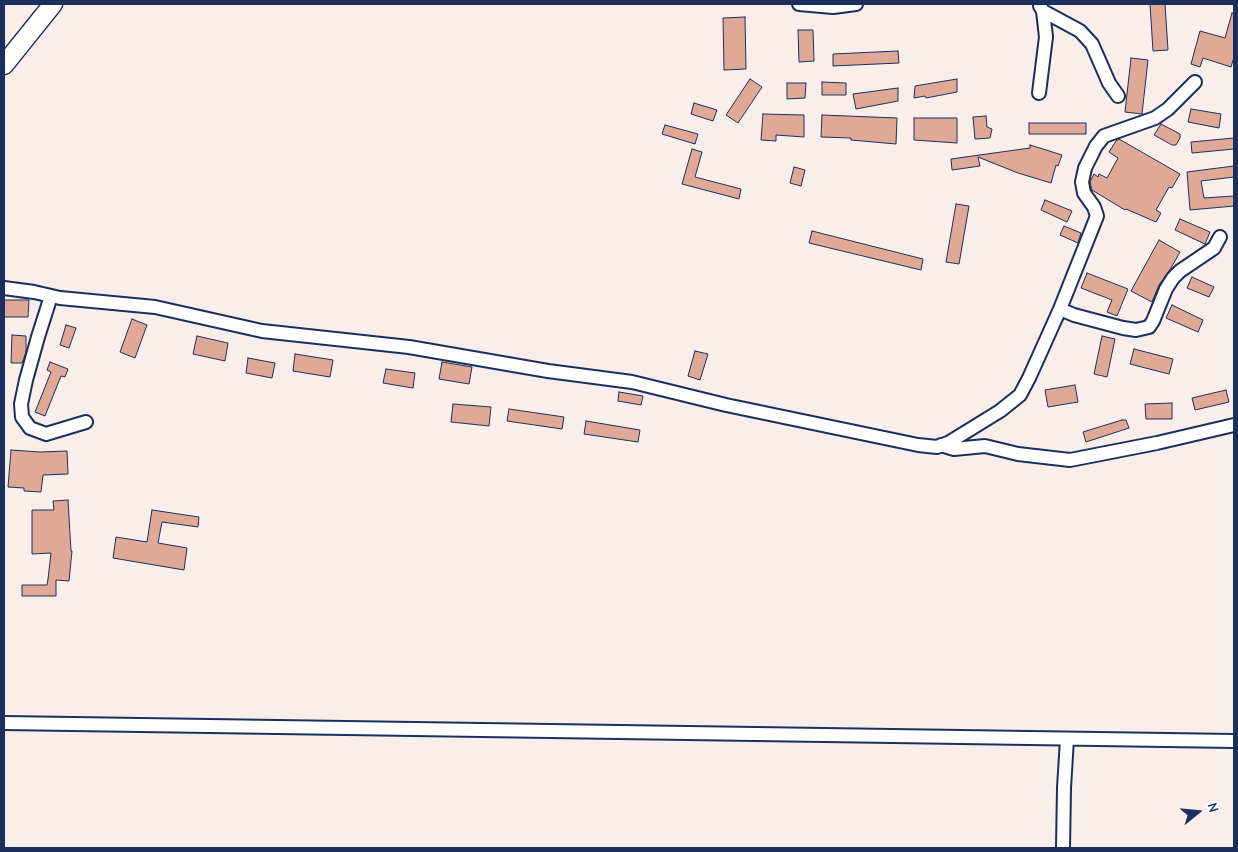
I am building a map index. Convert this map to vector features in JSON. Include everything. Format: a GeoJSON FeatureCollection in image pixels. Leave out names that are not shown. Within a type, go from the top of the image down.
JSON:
{"type":"FeatureCollection","features":[{"type":"Feature","properties":{"kind":"main road"},"geometry":{"type":"LineString","coordinates":[[4,65],[53,4]]}},
{"type":"Feature","properties":{"kind":"street"},"geometry":{"type":"LineString","coordinates":[[799,4],[833,7],[856,4]]}},
{"type":"Feature","properties":{"kind":"street"},"geometry":{"type":"LineString","coordinates":[[1039,93],[1046,36],[1041,7]]}},
{"type":"Feature","properties":{"kind":"street"},"geometry":{"type":"LineString","coordinates":[[1041,7],[1080,31],[1092,44],[1118,96]]}},
{"type":"Feature","properties":{"kind":"street"},"geometry":{"type":"LineString","coordinates":[[4,288],[52,296],[155,307],[262,331],[409,347],[548,371],[632,382],[726,405],[918,445],[937,447],[948,443],[1000,411],[1020,395],[1029,378],[1097,216],[1094,207],[1084,193],[1082,182],[1085,168],[1096,146],[1104,136],[1156,118],[1168,109],[1195,82]]}},
{"type":"Feature","properties":{"kind":"street"},"geometry":{"type":"LineString","coordinates":[[1060,308],[1074,315],[1123,328],[1136,330],[1149,326],[1173,278],[1180,271],[1214,248],[1220,237]]}},
{"type":"Feature","properties":{"kind":"street"},"geometry":{"type":"LineString","coordinates":[[52,296],[24,388],[21,404],[22,417],[30,428],[46,434],[86,422]]}},
{"type":"Feature","properties":{"kind":"street"},"geometry":{"type":"LineString","coordinates":[[941,445],[954,449],[985,446],[999,451],[1070,460],[1157,443],[1234,425]]}},
{"type":"Feature","properties":{"kind":"street"},"geometry":{"type":"LineString","coordinates":[[4,723],[1234,741]]}},
{"type":"Feature","properties":{"kind":"street"},"geometry":{"type":"LineString","coordinates":[[1063,848],[1067,739]]}},
{"type":"Feature","properties":{"kind":"building"},"geometry":{"type":"Polygon","coordinates":[[[1150,4],[1165,4],[1168,50],[1153,51],[1150,4]]]}},
{"type":"Feature","properties":{"kind":"building"},"geometry":{"type":"Polygon","coordinates":[[[1232,13],[1234,14],[1234,57],[1231,67],[1203,58],[1200,67],[1191,64],[1200,31],[1225,38],[1232,13]]]}},
{"type":"Feature","properties":{"kind":"building"},"geometry":{"type":"Polygon","coordinates":[[[745,17],[746,69],[724,70],[723,18],[745,17]]]}},
{"type":"Feature","properties":{"kind":"building"},"geometry":{"type":"Polygon","coordinates":[[[798,30],[813,30],[814,61],[799,62],[798,30]]]}},
{"type":"Feature","properties":{"kind":"building"},"geometry":{"type":"Polygon","coordinates":[[[898,51],[899,63],[833,66],[833,54],[898,51]]]}},
{"type":"Feature","properties":{"kind":"building"},"geometry":{"type":"Polygon","coordinates":[[[1131,58],[1148,60],[1142,114],[1125,112],[1131,58]]]}},
{"type":"Feature","properties":{"kind":"building"},"geometry":{"type":"Polygon","coordinates":[[[750,79],[762,87],[738,123],[726,115],[750,79]]]}},
{"type":"Feature","properties":{"kind":"building"},"geometry":{"type":"Polygon","coordinates":[[[957,79],[957,92],[926,98],[925,96],[914,98],[915,86],[957,79]]]}},
{"type":"Feature","properties":{"kind":"building"},"geometry":{"type":"Polygon","coordinates":[[[822,82],[846,83],[846,95],[822,95],[822,82]]]}},
{"type":"Feature","properties":{"kind":"building"},"geometry":{"type":"Polygon","coordinates":[[[787,83],[806,83],[805,98],[787,99],[787,83]]]}},
{"type":"Feature","properties":{"kind":"building"},"geometry":{"type":"Polygon","coordinates":[[[898,88],[898,101],[856,109],[853,94],[898,88]]]}},
{"type":"Feature","properties":{"kind":"building"},"geometry":{"type":"Polygon","coordinates":[[[694,103],[717,110],[713,121],[691,114],[694,103]]]}},
{"type":"Feature","properties":{"kind":"building"},"geometry":{"type":"Polygon","coordinates":[[[1191,109],[1221,114],[1219,128],[1188,122],[1191,109]]]}},
{"type":"Feature","properties":{"kind":"building"},"geometry":{"type":"Polygon","coordinates":[[[763,114],[804,115],[804,137],[776,135],[776,141],[761,140],[763,114]]]}},
{"type":"Feature","properties":{"kind":"building"},"geometry":{"type":"Polygon","coordinates":[[[822,115],[897,118],[896,144],[851,140],[851,138],[821,137],[822,115]]]}},
{"type":"Feature","properties":{"kind":"building"},"geometry":{"type":"Polygon","coordinates":[[[986,116],[987,127],[992,129],[990,138],[975,139],[973,117],[986,116]]]}},
{"type":"Feature","properties":{"kind":"building"},"geometry":{"type":"Polygon","coordinates":[[[914,118],[957,118],[957,143],[914,140],[914,118]]]}},
{"type":"Feature","properties":{"kind":"building"},"geometry":{"type":"Polygon","coordinates":[[[1029,123],[1086,123],[1086,134],[1029,134],[1029,123]]]}},
{"type":"Feature","properties":{"kind":"building"},"geometry":{"type":"Polygon","coordinates":[[[1161,124],[1180,134],[1176,145],[1172,145],[1154,135],[1161,124]]]}},
{"type":"Feature","properties":{"kind":"building"},"geometry":{"type":"Polygon","coordinates":[[[665,125],[698,134],[695,144],[662,134],[665,125]]]}},
{"type":"Feature","properties":{"kind":"building"},"geometry":{"type":"Polygon","coordinates":[[[1234,138],[1234,149],[1192,153],[1191,142],[1234,138]]]}},
{"type":"Feature","properties":{"kind":"building"},"geometry":{"type":"Polygon","coordinates":[[[1119,139],[1180,174],[1172,188],[1169,187],[1156,210],[1161,213],[1156,222],[1125,210],[1092,190],[1090,182],[1094,174],[1098,177],[1099,174],[1107,178],[1118,158],[1109,152],[1119,139]]]}},
{"type":"Feature","properties":{"kind":"building"},"geometry":{"type":"Polygon","coordinates":[[[1030,145],[1062,155],[1058,166],[1056,165],[1051,183],[1018,173],[978,157],[980,166],[952,170],[951,159],[1030,148],[1030,145]]]}},
{"type":"Feature","properties":{"kind":"building"},"geometry":{"type":"Polygon","coordinates":[[[692,149],[702,152],[695,177],[741,189],[739,199],[682,184],[692,149]]]}},
{"type":"Feature","properties":{"kind":"building"},"geometry":{"type":"Polygon","coordinates":[[[1234,166],[1234,177],[1201,181],[1204,198],[1234,196],[1234,206],[1190,210],[1187,172],[1234,166]]]}},
{"type":"Feature","properties":{"kind":"building"},"geometry":{"type":"Polygon","coordinates":[[[794,167],[805,170],[801,186],[790,183],[794,167]]]}},
{"type":"Feature","properties":{"kind":"building"},"geometry":{"type":"Polygon","coordinates":[[[1045,200],[1072,211],[1067,222],[1041,210],[1045,200]]]}},
{"type":"Feature","properties":{"kind":"building"},"geometry":{"type":"Polygon","coordinates":[[[956,204],[969,206],[959,264],[946,262],[956,204]]]}},
{"type":"Feature","properties":{"kind":"building"},"geometry":{"type":"Polygon","coordinates":[[[1180,219],[1210,232],[1205,244],[1175,230],[1180,219]]]}},
{"type":"Feature","properties":{"kind":"building"},"geometry":{"type":"Polygon","coordinates":[[[1064,226],[1081,233],[1078,243],[1060,235],[1064,226]]]}},
{"type":"Feature","properties":{"kind":"building"},"geometry":{"type":"Polygon","coordinates":[[[812,231],[923,259],[921,270],[809,243],[812,231]]]}},
{"type":"Feature","properties":{"kind":"building"},"geometry":{"type":"Polygon","coordinates":[[[1159,240],[1180,252],[1159,285],[1152,302],[1131,291],[1159,240]]]}},
{"type":"Feature","properties":{"kind":"building"},"geometry":{"type":"Polygon","coordinates":[[[1087,273],[1128,289],[1117,316],[1107,312],[1112,300],[1081,288],[1087,273]]]}},
{"type":"Feature","properties":{"kind":"building"},"geometry":{"type":"Polygon","coordinates":[[[1192,277],[1214,287],[1209,297],[1187,288],[1192,277]]]}},
{"type":"Feature","properties":{"kind":"building"},"geometry":{"type":"Polygon","coordinates":[[[4,300],[29,300],[28,317],[4,317],[4,300]]]}},
{"type":"Feature","properties":{"kind":"building"},"geometry":{"type":"Polygon","coordinates":[[[1172,305],[1203,320],[1198,332],[1166,318],[1172,305]]]}},
{"type":"Feature","properties":{"kind":"building"},"geometry":{"type":"Polygon","coordinates":[[[132,319],[147,325],[135,358],[120,352],[132,319]]]}},
{"type":"Feature","properties":{"kind":"building"},"geometry":{"type":"Polygon","coordinates":[[[66,325],[76,328],[69,348],[60,345],[66,325]]]}},
{"type":"Feature","properties":{"kind":"building"},"geometry":{"type":"Polygon","coordinates":[[[12,335],[26,336],[26,352],[22,363],[11,363],[12,335]]]}},
{"type":"Feature","properties":{"kind":"building"},"geometry":{"type":"Polygon","coordinates":[[[197,336],[228,343],[225,361],[193,354],[197,336]]]}},
{"type":"Feature","properties":{"kind":"building"},"geometry":{"type":"Polygon","coordinates":[[[1102,336],[1115,339],[1107,377],[1094,374],[1102,336]]]}},
{"type":"Feature","properties":{"kind":"building"},"geometry":{"type":"Polygon","coordinates":[[[1134,349],[1173,359],[1169,374],[1130,364],[1134,349]]]}},
{"type":"Feature","properties":{"kind":"building"},"geometry":{"type":"Polygon","coordinates":[[[695,351],[708,354],[700,380],[688,376],[695,351]]]}},
{"type":"Feature","properties":{"kind":"building"},"geometry":{"type":"Polygon","coordinates":[[[295,354],[333,360],[330,377],[293,371],[295,354]]]}},
{"type":"Feature","properties":{"kind":"building"},"geometry":{"type":"Polygon","coordinates":[[[248,358],[275,363],[272,378],[246,373],[248,358]]]}},
{"type":"Feature","properties":{"kind":"building"},"geometry":{"type":"Polygon","coordinates":[[[50,362],[68,369],[65,377],[61,376],[45,416],[35,412],[51,372],[47,370],[50,362]]]}},
{"type":"Feature","properties":{"kind":"building"},"geometry":{"type":"Polygon","coordinates":[[[442,362],[472,367],[469,384],[439,379],[442,362]]]}},
{"type":"Feature","properties":{"kind":"building"},"geometry":{"type":"Polygon","coordinates":[[[386,369],[415,373],[413,388],[383,383],[386,369]]]}},
{"type":"Feature","properties":{"kind":"building"},"geometry":{"type":"Polygon","coordinates":[[[1075,385],[1078,402],[1048,407],[1045,390],[1075,385]]]}},
{"type":"Feature","properties":{"kind":"building"},"geometry":{"type":"Polygon","coordinates":[[[1226,390],[1229,402],[1195,410],[1192,398],[1226,390]]]}},
{"type":"Feature","properties":{"kind":"building"},"geometry":{"type":"Polygon","coordinates":[[[619,392],[643,396],[641,405],[618,401],[619,392]]]}},
{"type":"Feature","properties":{"kind":"building"},"geometry":{"type":"Polygon","coordinates":[[[1172,403],[1172,419],[1146,419],[1145,404],[1172,403]]]}},
{"type":"Feature","properties":{"kind":"building"},"geometry":{"type":"Polygon","coordinates":[[[453,404],[491,407],[489,426],[451,422],[453,404]]]}},
{"type":"Feature","properties":{"kind":"building"},"geometry":{"type":"Polygon","coordinates":[[[509,409],[564,417],[562,429],[507,421],[509,409]]]}},
{"type":"Feature","properties":{"kind":"building"},"geometry":{"type":"Polygon","coordinates":[[[1126,420],[1129,428],[1086,442],[1083,432],[1126,420]]]}},
{"type":"Feature","properties":{"kind":"building"},"geometry":{"type":"Polygon","coordinates":[[[586,421],[640,430],[638,442],[584,434],[586,421]]]}},
{"type":"Feature","properties":{"kind":"building"},"geometry":{"type":"Polygon","coordinates":[[[11,450],[67,451],[68,474],[43,475],[41,492],[24,491],[24,488],[8,487],[11,450]]]}},
{"type":"Feature","properties":{"kind":"building"},"geometry":{"type":"Polygon","coordinates":[[[68,500],[72,551],[69,581],[56,580],[56,596],[22,596],[22,585],[47,585],[48,579],[51,553],[32,554],[32,510],[54,510],[53,501],[68,500]]]}},
{"type":"Feature","properties":{"kind":"building"},"geometry":{"type":"Polygon","coordinates":[[[152,510],[199,517],[198,527],[162,522],[158,543],[187,548],[184,570],[113,558],[116,537],[147,542],[152,510]]]}}]}
